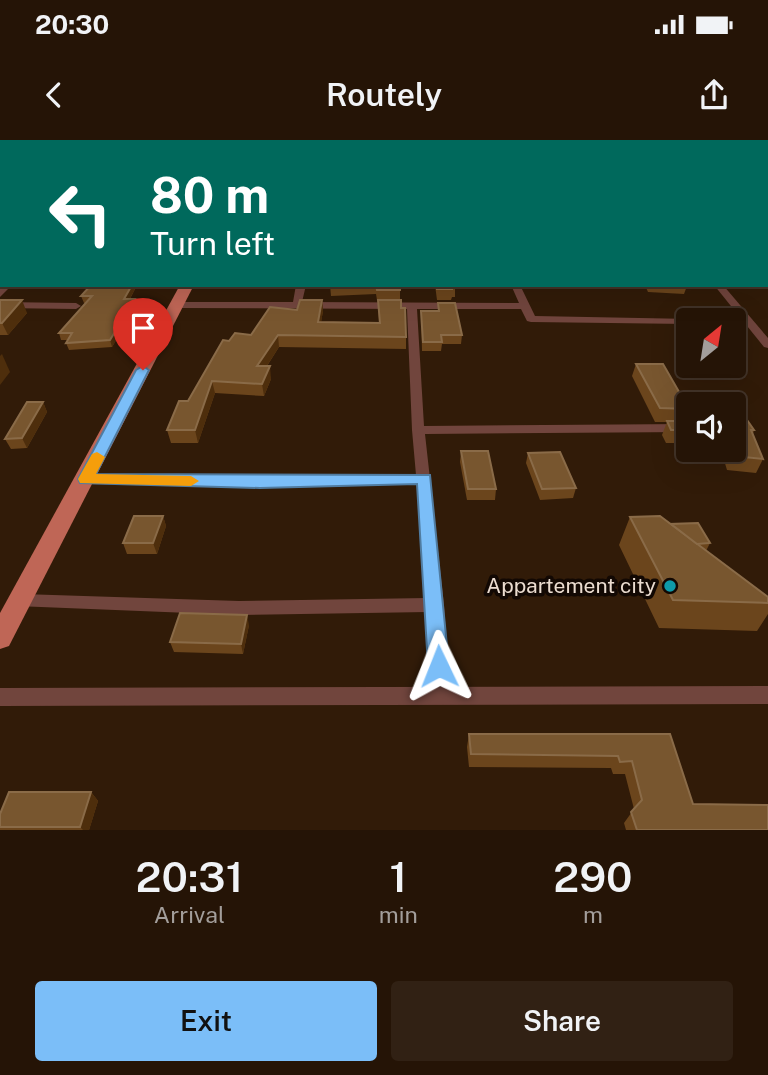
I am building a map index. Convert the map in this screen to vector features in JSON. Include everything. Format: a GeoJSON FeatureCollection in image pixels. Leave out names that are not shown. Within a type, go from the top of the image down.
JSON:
{"type":"FeatureCollection","features":[{"type":"Feature","properties":{"kind":"main road"},"geometry":{"type":"LineString","coordinates":[[0,638],[22,601],[186,287]]}},
{"type":"Feature","properties":{"kind":"street"},"geometry":{"type":"LineString","coordinates":[[297,305],[301,287]]}},
{"type":"Feature","properties":{"kind":"street"},"geometry":{"type":"LineString","coordinates":[[516,287],[522,306],[531,319],[676,321]]}},
{"type":"Feature","properties":{"kind":"street"},"geometry":{"type":"LineString","coordinates":[[720,287],[768,345]]}},
{"type":"Feature","properties":{"kind":"street"},"geometry":{"type":"LineString","coordinates":[[177,304],[522,306]]}},
{"type":"Feature","properties":{"kind":"street"},"geometry":{"type":"LineString","coordinates":[[0,305],[76,306]]}},
{"type":"Feature","properties":{"kind":"street"},"geometry":{"type":"LineString","coordinates":[[412,307],[418,430],[436,605],[439,666]]}},
{"type":"Feature","properties":{"kind":"street"},"geometry":{"type":"LineString","coordinates":[[418,430],[676,428]]}},
{"type":"Feature","properties":{"kind":"street"},"geometry":{"type":"LineString","coordinates":[[86,479],[260,482],[424,479]]}},
{"type":"Feature","properties":{"kind":"street"},"geometry":{"type":"LineString","coordinates":[[22,601],[239,608],[436,605]]}},
{"type":"Feature","properties":{"kind":"street"},"geometry":{"type":"LineString","coordinates":[[0,697],[768,695]]}},
{"type":"Feature","properties":{"kind":"building"},"geometry":{"type":"Polygon","coordinates":[[[89,287],[131,287],[124,299],[135,299],[110,340],[66,343],[72,333],[59,333],[92,296],[81,296],[89,287]]]}},
{"type":"Feature","properties":{"kind":"building"},"geometry":{"type":"Polygon","coordinates":[[[376,287],[400,287],[400,290],[377,290],[376,287]]]}},
{"type":"Feature","properties":{"kind":"building"},"geometry":{"type":"Polygon","coordinates":[[[0,300],[22,300],[2,323],[0,323],[0,300]]]}},
{"type":"Feature","properties":{"kind":"building"},"geometry":{"type":"Polygon","coordinates":[[[300,300],[322,300],[318,322],[380,323],[378,300],[401,300],[401,308],[405,308],[406,337],[278,335],[257,366],[270,366],[262,384],[212,381],[195,430],[167,430],[179,401],[188,401],[223,340],[229,341],[235,333],[251,335],[270,307],[297,310],[300,300]]]}},
{"type":"Feature","properties":{"kind":"building"},"geometry":{"type":"Polygon","coordinates":[[[438,303],[455,303],[462,335],[441,335],[442,342],[423,342],[421,311],[439,311],[438,303]]]}},
{"type":"Feature","properties":{"kind":"building"},"geometry":{"type":"Polygon","coordinates":[[[636,364],[663,364],[679,392],[676,392],[676,409],[660,408],[636,364]]]}},
{"type":"Feature","properties":{"kind":"building"},"geometry":{"type":"Polygon","coordinates":[[[27,402],[43,402],[22,438],[5,439],[27,402]]]}},
{"type":"Feature","properties":{"kind":"building"},"geometry":{"type":"Polygon","coordinates":[[[746,419],[754,430],[751,430],[763,459],[746,457],[746,419]]]}},
{"type":"Feature","properties":{"kind":"building"},"geometry":{"type":"Polygon","coordinates":[[[667,421],[676,421],[676,430],[671,430],[667,421]]]}},
{"type":"Feature","properties":{"kind":"building"},"geometry":{"type":"Polygon","coordinates":[[[461,451],[488,451],[496,489],[468,489],[461,451]]]}},
{"type":"Feature","properties":{"kind":"building"},"geometry":{"type":"Polygon","coordinates":[[[560,452],[576,488],[542,489],[528,453],[560,452]]]}},
{"type":"Feature","properties":{"kind":"building"},"geometry":{"type":"Polygon","coordinates":[[[134,516],[163,516],[153,543],[123,543],[134,516]]]}},
{"type":"Feature","properties":{"kind":"building"},"geometry":{"type":"Polygon","coordinates":[[[660,516],[768,597],[768,603],[673,600],[630,517],[660,516]]]}},
{"type":"Feature","properties":{"kind":"building"},"geometry":{"type":"Polygon","coordinates":[[[698,523],[710,543],[697,544],[671,524],[698,523]]]}},
{"type":"Feature","properties":{"kind":"building"},"geometry":{"type":"Polygon","coordinates":[[[180,613],[247,615],[241,644],[170,642],[180,613]]]}},
{"type":"Feature","properties":{"kind":"building"},"geometry":{"type":"Polygon","coordinates":[[[469,734],[670,734],[693,804],[768,805],[768,830],[637,830],[631,812],[642,800],[632,761],[620,762],[618,756],[471,754],[469,734]]]}},
{"type":"Feature","properties":{"kind":"building"},"geometry":{"type":"Polygon","coordinates":[[[9,792],[91,792],[80,827],[0,827],[0,814],[9,792]]]}},
{"type":"Feature","properties":{"kind":"slow traffic"},"geometry":{"type":"LineString","coordinates":[[97,457],[86,479],[191,481]]}},
{"type":"Feature","properties":{"kind":"place","name":"Appartement city"},"geometry":{"type":"Point","coordinates":[670,586]}},
{"type":"Feature","properties":{"kind":"route"},"geometry":{"type":"LineString","coordinates":[[143,370],[86,479],[260,482],[424,479],[439,666]]}}]}
